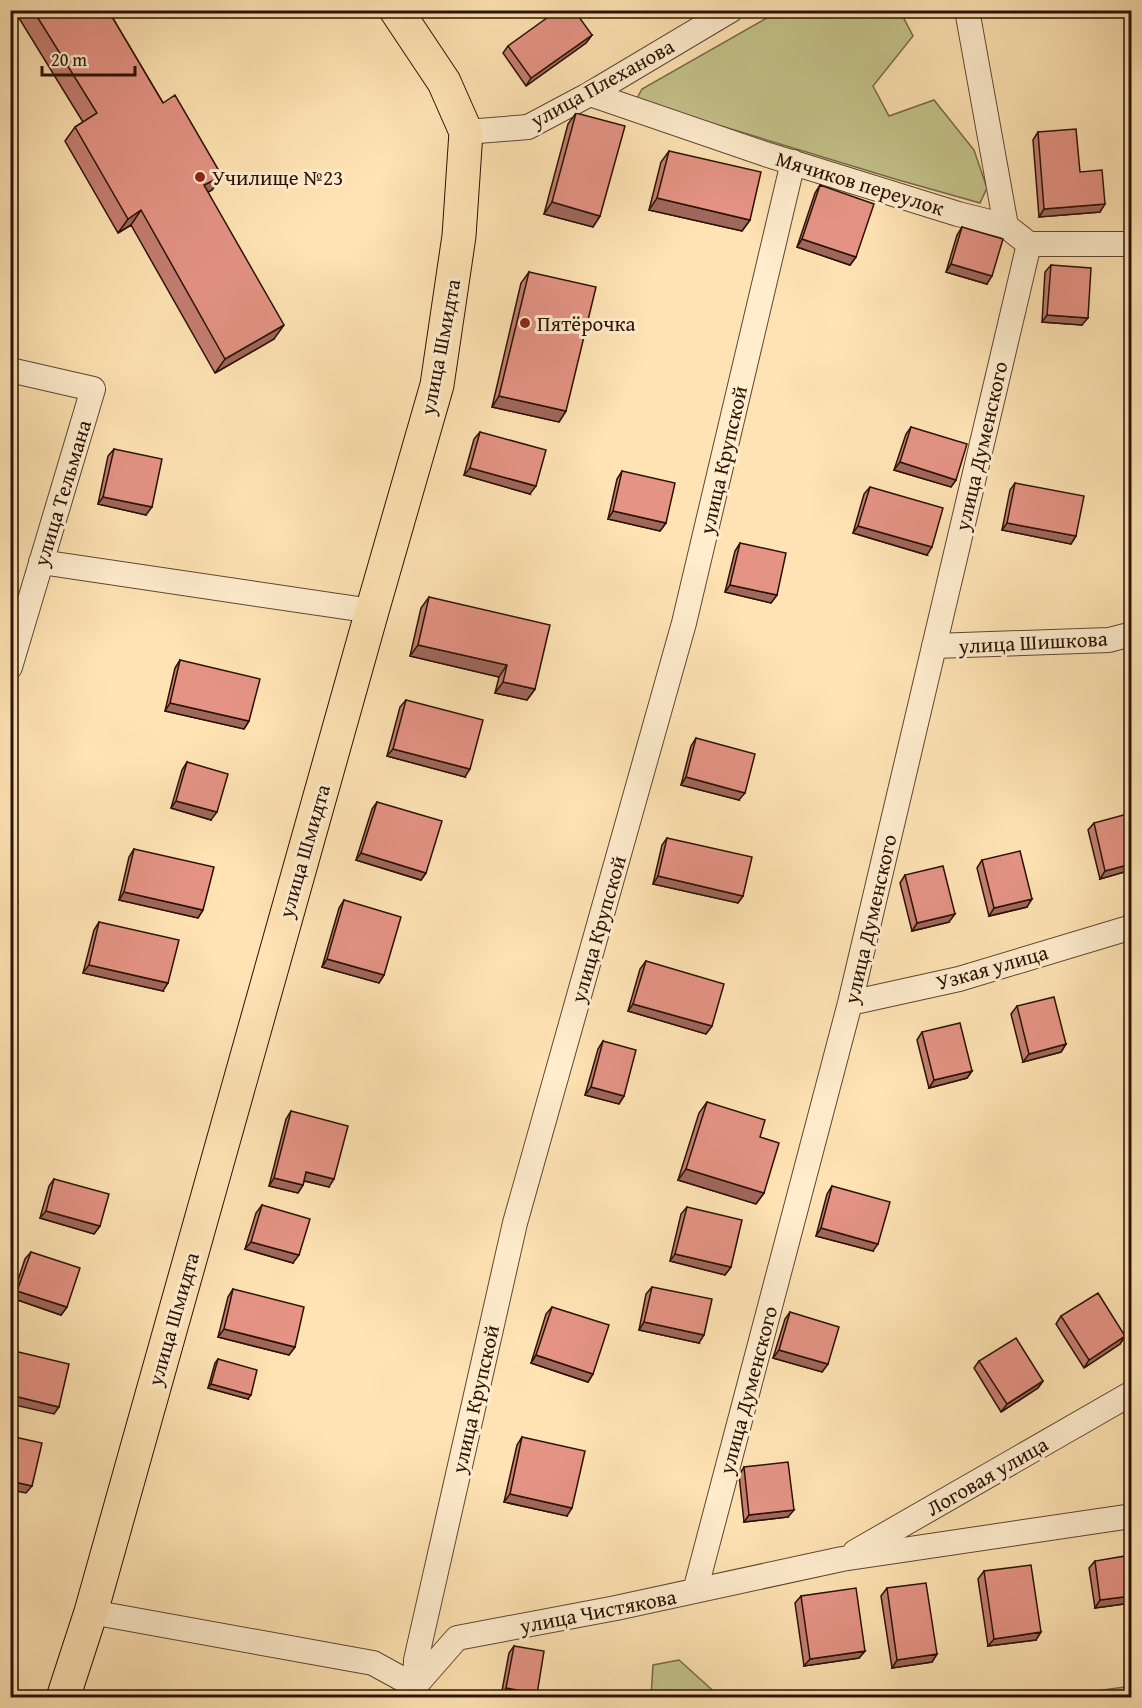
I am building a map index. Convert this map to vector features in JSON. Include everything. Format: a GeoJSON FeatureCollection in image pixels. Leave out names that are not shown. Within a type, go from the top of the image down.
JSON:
{"type":"FeatureCollection","features":[{"type":"Feature","properties":{"kind":"main road","name":"улица Шмидта"},"geometry":{"type":"LineString","coordinates":[[63,1698],[91,1612],[436,385],[459,236],[466,132],[444,82],[396,10]]}},
{"type":"Feature","properties":{"kind":"street","name":"улица Плеханова"},"geometry":{"type":"LineString","coordinates":[[466,132],[528,127],[590,94],[730,10]]}},
{"type":"Feature","properties":{"kind":"street"},"geometry":{"type":"LineString","coordinates":[[967,10],[1006,226]]}},
{"type":"Feature","properties":{"kind":"street","name":"Мячиков переулок"},"geometry":{"type":"LineString","coordinates":[[590,94],[793,162],[958,214],[1006,226],[1029,244]]}},
{"type":"Feature","properties":{"kind":"street","name":"улица Крупской"},"geometry":{"type":"LineString","coordinates":[[417,1692],[416,1660],[515,1223],[684,623],[793,162]]}},
{"type":"Feature","properties":{"kind":"street"},"geometry":{"type":"LineString","coordinates":[[1029,244],[1131,244]]}},
{"type":"Feature","properties":{"kind":"street","name":"улица Думенского"},"geometry":{"type":"LineString","coordinates":[[695,1591],[850,1003],[1029,244]]}},
{"type":"Feature","properties":{"kind":"street","name":"улица Тельмана"},"geometry":{"type":"LineString","coordinates":[[10,370],[93,389],[10,667]]}},
{"type":"Feature","properties":{"kind":"street"},"geometry":{"type":"LineString","coordinates":[[41,562],[372,611]]}},
{"type":"Feature","properties":{"kind":"street","name":"улица Шишкова"},"geometry":{"type":"LineString","coordinates":[[934,646],[1109,640],[1131,634]]}},
{"type":"Feature","properties":{"kind":"street","name":"Узкая улица"},"geometry":{"type":"LineString","coordinates":[[850,1003],[958,979],[1131,927]]}},
{"type":"Feature","properties":{"kind":"street","name":"Логовая улица"},"geometry":{"type":"LineString","coordinates":[[842,1560],[1131,1393]]}},
{"type":"Feature","properties":{"kind":"street","name":"улица Чистякова"},"geometry":{"type":"LineString","coordinates":[[417,1692],[457,1638],[616,1608],[842,1560],[1131,1516]]}},
{"type":"Feature","properties":{"kind":"street"},"geometry":{"type":"LineString","coordinates":[[91,1612],[373,1663],[417,1692]]}},
{"type":"Feature","properties":{"kind":"shaded area"},"geometry":{"type":"Polygon","coordinates":[[[779,11],[900,11],[913,36],[873,86],[889,116],[934,100],[974,150],[987,188],[980,203],[636,100],[642,89],[779,11]]]}},
{"type":"Feature","properties":{"kind":"shaded area"},"geometry":{"type":"Polygon","coordinates":[[[679,1660],[720,1697],[651,1697],[653,1665],[679,1660]]]}},
{"type":"Feature","properties":{"kind":"shaded area"},"geometry":{"type":"Polygon","coordinates":[[[1131,1686],[1131,1697],[1053,1697],[1131,1686]]]}},
{"type":"Feature","properties":{"kind":"building"},"geometry":{"type":"Polygon","coordinates":[[[33,10],[108,10],[163,103],[175,95],[222,176],[204,185],[284,325],[225,359],[141,210],[128,219],[75,127],[97,113],[33,10]]]}},
{"type":"Feature","properties":{"kind":"building"},"geometry":{"type":"Polygon","coordinates":[[[558,10],[574,10],[592,35],[531,78],[508,46],[558,10]]]}},
{"type":"Feature","properties":{"kind":"building"},"geometry":{"type":"Polygon","coordinates":[[[576,113],[625,126],[600,216],[552,202],[576,113]]]}},
{"type":"Feature","properties":{"kind":"building"},"geometry":{"type":"Polygon","coordinates":[[[1076,129],[1080,172],[1102,170],[1105,204],[1044,209],[1038,132],[1076,129]]]}},
{"type":"Feature","properties":{"kind":"building"},"geometry":{"type":"Polygon","coordinates":[[[669,151],[761,172],[750,220],[657,198],[669,151]]]}},
{"type":"Feature","properties":{"kind":"building"},"geometry":{"type":"Polygon","coordinates":[[[820,185],[874,204],[856,257],[802,239],[820,185]]]}},
{"type":"Feature","properties":{"kind":"building"},"geometry":{"type":"Polygon","coordinates":[[[962,227],[1003,239],[992,276],[951,264],[962,227]]]}},
{"type":"Feature","properties":{"kind":"building"},"geometry":{"type":"Polygon","coordinates":[[[1051,265],[1091,268],[1088,318],[1047,315],[1051,265]]]}},
{"type":"Feature","properties":{"kind":"building"},"geometry":{"type":"Polygon","coordinates":[[[529,272],[596,287],[566,411],[499,396],[529,272]]]}},
{"type":"Feature","properties":{"kind":"building"},"geometry":{"type":"Polygon","coordinates":[[[911,427],[967,444],[956,480],[900,462],[911,427]]]}},
{"type":"Feature","properties":{"kind":"building"},"geometry":{"type":"Polygon","coordinates":[[[480,432],[546,450],[536,486],[470,468],[480,432]]]}},
{"type":"Feature","properties":{"kind":"building"},"geometry":{"type":"Polygon","coordinates":[[[114,449],[162,459],[152,507],[103,497],[114,449]]]}},
{"type":"Feature","properties":{"kind":"building"},"geometry":{"type":"Polygon","coordinates":[[[622,471],[675,483],[666,523],[613,511],[622,471]]]}},
{"type":"Feature","properties":{"kind":"building"},"geometry":{"type":"Polygon","coordinates":[[[1015,483],[1084,496],[1076,536],[1007,523],[1015,483]]]}},
{"type":"Feature","properties":{"kind":"building"},"geometry":{"type":"Polygon","coordinates":[[[870,487],[943,508],[932,547],[858,526],[870,487]]]}},
{"type":"Feature","properties":{"kind":"building"},"geometry":{"type":"Polygon","coordinates":[[[740,543],[786,553],[777,595],[730,585],[740,543]]]}},
{"type":"Feature","properties":{"kind":"building"},"geometry":{"type":"Polygon","coordinates":[[[429,597],[550,625],[535,689],[503,682],[507,665],[418,645],[429,597]]]}},
{"type":"Feature","properties":{"kind":"building"},"geometry":{"type":"Polygon","coordinates":[[[180,660],[260,679],[249,721],[170,703],[180,660]]]}},
{"type":"Feature","properties":{"kind":"building"},"geometry":{"type":"Polygon","coordinates":[[[406,700],[483,720],[470,769],[393,749],[406,700]]]}},
{"type":"Feature","properties":{"kind":"building"},"geometry":{"type":"Polygon","coordinates":[[[696,738],[755,754],[745,793],[686,777],[696,738]]]}},
{"type":"Feature","properties":{"kind":"building"},"geometry":{"type":"Polygon","coordinates":[[[187,762],[228,774],[217,812],[176,801],[187,762]]]}},
{"type":"Feature","properties":{"kind":"building"},"geometry":{"type":"Polygon","coordinates":[[[377,802],[442,821],[426,873],[361,853],[377,802]]]}},
{"type":"Feature","properties":{"kind":"building"},"geometry":{"type":"Polygon","coordinates":[[[1131,813],[1131,864],[1105,871],[1094,823],[1131,813]]]}},
{"type":"Feature","properties":{"kind":"building"},"geometry":{"type":"Polygon","coordinates":[[[667,838],[752,857],[743,896],[658,876],[667,838]]]}},
{"type":"Feature","properties":{"kind":"building"},"geometry":{"type":"Polygon","coordinates":[[[134,849],[214,867],[203,910],[124,892],[134,849]]]}},
{"type":"Feature","properties":{"kind":"building"},"geometry":{"type":"Polygon","coordinates":[[[1020,851],[1032,899],[994,908],[982,860],[1020,851]]]}},
{"type":"Feature","properties":{"kind":"building"},"geometry":{"type":"Polygon","coordinates":[[[943,866],[955,914],[917,923],[905,875],[943,866]]]}},
{"type":"Feature","properties":{"kind":"building"},"geometry":{"type":"Polygon","coordinates":[[[344,900],[401,917],[384,975],[327,959],[344,900]]]}},
{"type":"Feature","properties":{"kind":"building"},"geometry":{"type":"Polygon","coordinates":[[[10,901],[18,903],[10,926],[10,901]]]}},
{"type":"Feature","properties":{"kind":"building"},"geometry":{"type":"Polygon","coordinates":[[[99,922],[179,940],[168,983],[89,965],[99,922]]]}},
{"type":"Feature","properties":{"kind":"building"},"geometry":{"type":"Polygon","coordinates":[[[646,961],[724,984],[712,1026],[633,1004],[646,961]]]}},
{"type":"Feature","properties":{"kind":"building"},"geometry":{"type":"Polygon","coordinates":[[[1054,997],[1066,1044],[1029,1054],[1017,1006],[1054,997]]]}},
{"type":"Feature","properties":{"kind":"building"},"geometry":{"type":"Polygon","coordinates":[[[960,1023],[972,1071],[934,1080],[922,1032],[960,1023]]]}},
{"type":"Feature","properties":{"kind":"building"},"geometry":{"type":"Polygon","coordinates":[[[603,1041],[636,1050],[624,1096],[591,1087],[603,1041]]]}},
{"type":"Feature","properties":{"kind":"building"},"geometry":{"type":"Polygon","coordinates":[[[707,1102],[765,1120],[760,1137],[779,1143],[764,1193],[686,1169],[707,1102]]]}},
{"type":"Feature","properties":{"kind":"building"},"geometry":{"type":"Polygon","coordinates":[[[291,1111],[348,1126],[334,1179],[306,1172],[303,1185],[274,1178],[291,1111]]]}},
{"type":"Feature","properties":{"kind":"building"},"geometry":{"type":"Polygon","coordinates":[[[54,1179],[109,1194],[100,1226],[46,1211],[54,1179]]]}},
{"type":"Feature","properties":{"kind":"building"},"geometry":{"type":"Polygon","coordinates":[[[832,1186],[890,1202],[878,1244],[821,1228],[832,1186]]]}},
{"type":"Feature","properties":{"kind":"building"},"geometry":{"type":"Polygon","coordinates":[[[262,1205],[310,1219],[299,1255],[251,1242],[262,1205]]]}},
{"type":"Feature","properties":{"kind":"building"},"geometry":{"type":"Polygon","coordinates":[[[687,1207],[742,1220],[731,1267],[675,1254],[687,1207]]]}},
{"type":"Feature","properties":{"kind":"building"},"geometry":{"type":"Polygon","coordinates":[[[31,1252],[80,1268],[67,1307],[17,1291],[31,1252]]]}},
{"type":"Feature","properties":{"kind":"building"},"geometry":{"type":"Polygon","coordinates":[[[652,1287],[712,1299],[704,1335],[644,1322],[652,1287]]]}},
{"type":"Feature","properties":{"kind":"building"},"geometry":{"type":"Polygon","coordinates":[[[233,1289],[304,1307],[295,1347],[224,1329],[233,1289]]]}},
{"type":"Feature","properties":{"kind":"building"},"geometry":{"type":"Polygon","coordinates":[[[1098,1293],[1125,1336],[1089,1360],[1061,1316],[1098,1293]]]}},
{"type":"Feature","properties":{"kind":"building"},"geometry":{"type":"Polygon","coordinates":[[[552,1307],[609,1325],[593,1374],[536,1355],[552,1307]]]}},
{"type":"Feature","properties":{"kind":"building"},"geometry":{"type":"Polygon","coordinates":[[[790,1312],[839,1327],[828,1364],[779,1350],[790,1312]]]}},
{"type":"Feature","properties":{"kind":"building"},"geometry":{"type":"Polygon","coordinates":[[[1016,1338],[1043,1381],[1007,1404],[979,1361],[1016,1338]]]}},
{"type":"Feature","properties":{"kind":"building"},"geometry":{"type":"Polygon","coordinates":[[[10,1350],[69,1364],[59,1407],[10,1395],[10,1350]]]}},
{"type":"Feature","properties":{"kind":"building"},"geometry":{"type":"Polygon","coordinates":[[[218,1359],[257,1370],[251,1395],[211,1384],[218,1359]]]}},
{"type":"Feature","properties":{"kind":"building"},"geometry":{"type":"Polygon","coordinates":[[[10,1436],[42,1443],[32,1486],[10,1481],[10,1436]]]}},
{"type":"Feature","properties":{"kind":"building"},"geometry":{"type":"Polygon","coordinates":[[[522,1437],[585,1451],[572,1508],[510,1494],[522,1437]]]}},
{"type":"Feature","properties":{"kind":"building"},"geometry":{"type":"Polygon","coordinates":[[[788,1462],[794,1510],[749,1515],[744,1467],[788,1462]]]}},
{"type":"Feature","properties":{"kind":"building"},"geometry":{"type":"Polygon","coordinates":[[[1131,1555],[1131,1596],[1100,1600],[1095,1561],[1131,1555]]]}},
{"type":"Feature","properties":{"kind":"building"},"geometry":{"type":"Polygon","coordinates":[[[1031,1565],[1041,1632],[994,1639],[984,1571],[1031,1565]]]}},
{"type":"Feature","properties":{"kind":"building"},"geometry":{"type":"Polygon","coordinates":[[[926,1583],[937,1654],[897,1660],[887,1588],[926,1583]]]}},
{"type":"Feature","properties":{"kind":"building"},"geometry":{"type":"Polygon","coordinates":[[[856,1588],[865,1651],[810,1659],[801,1596],[856,1588]]]}},
{"type":"Feature","properties":{"kind":"building"},"geometry":{"type":"Polygon","coordinates":[[[514,1646],[544,1651],[537,1694],[506,1688],[514,1646]]]}},
{"type":"Feature","properties":{"kind":"building"},"geometry":{"type":"Polygon","coordinates":[[[126,1693],[140,1698],[124,1698],[126,1693]]]}},
{"type":"Feature","properties":{"kind":"place","name":"Училище №23"},"geometry":{"type":"Point","coordinates":[200,177]}},
{"type":"Feature","properties":{"kind":"place","name":"Пятёрочка"},"geometry":{"type":"Point","coordinates":[525,323]}}]}
